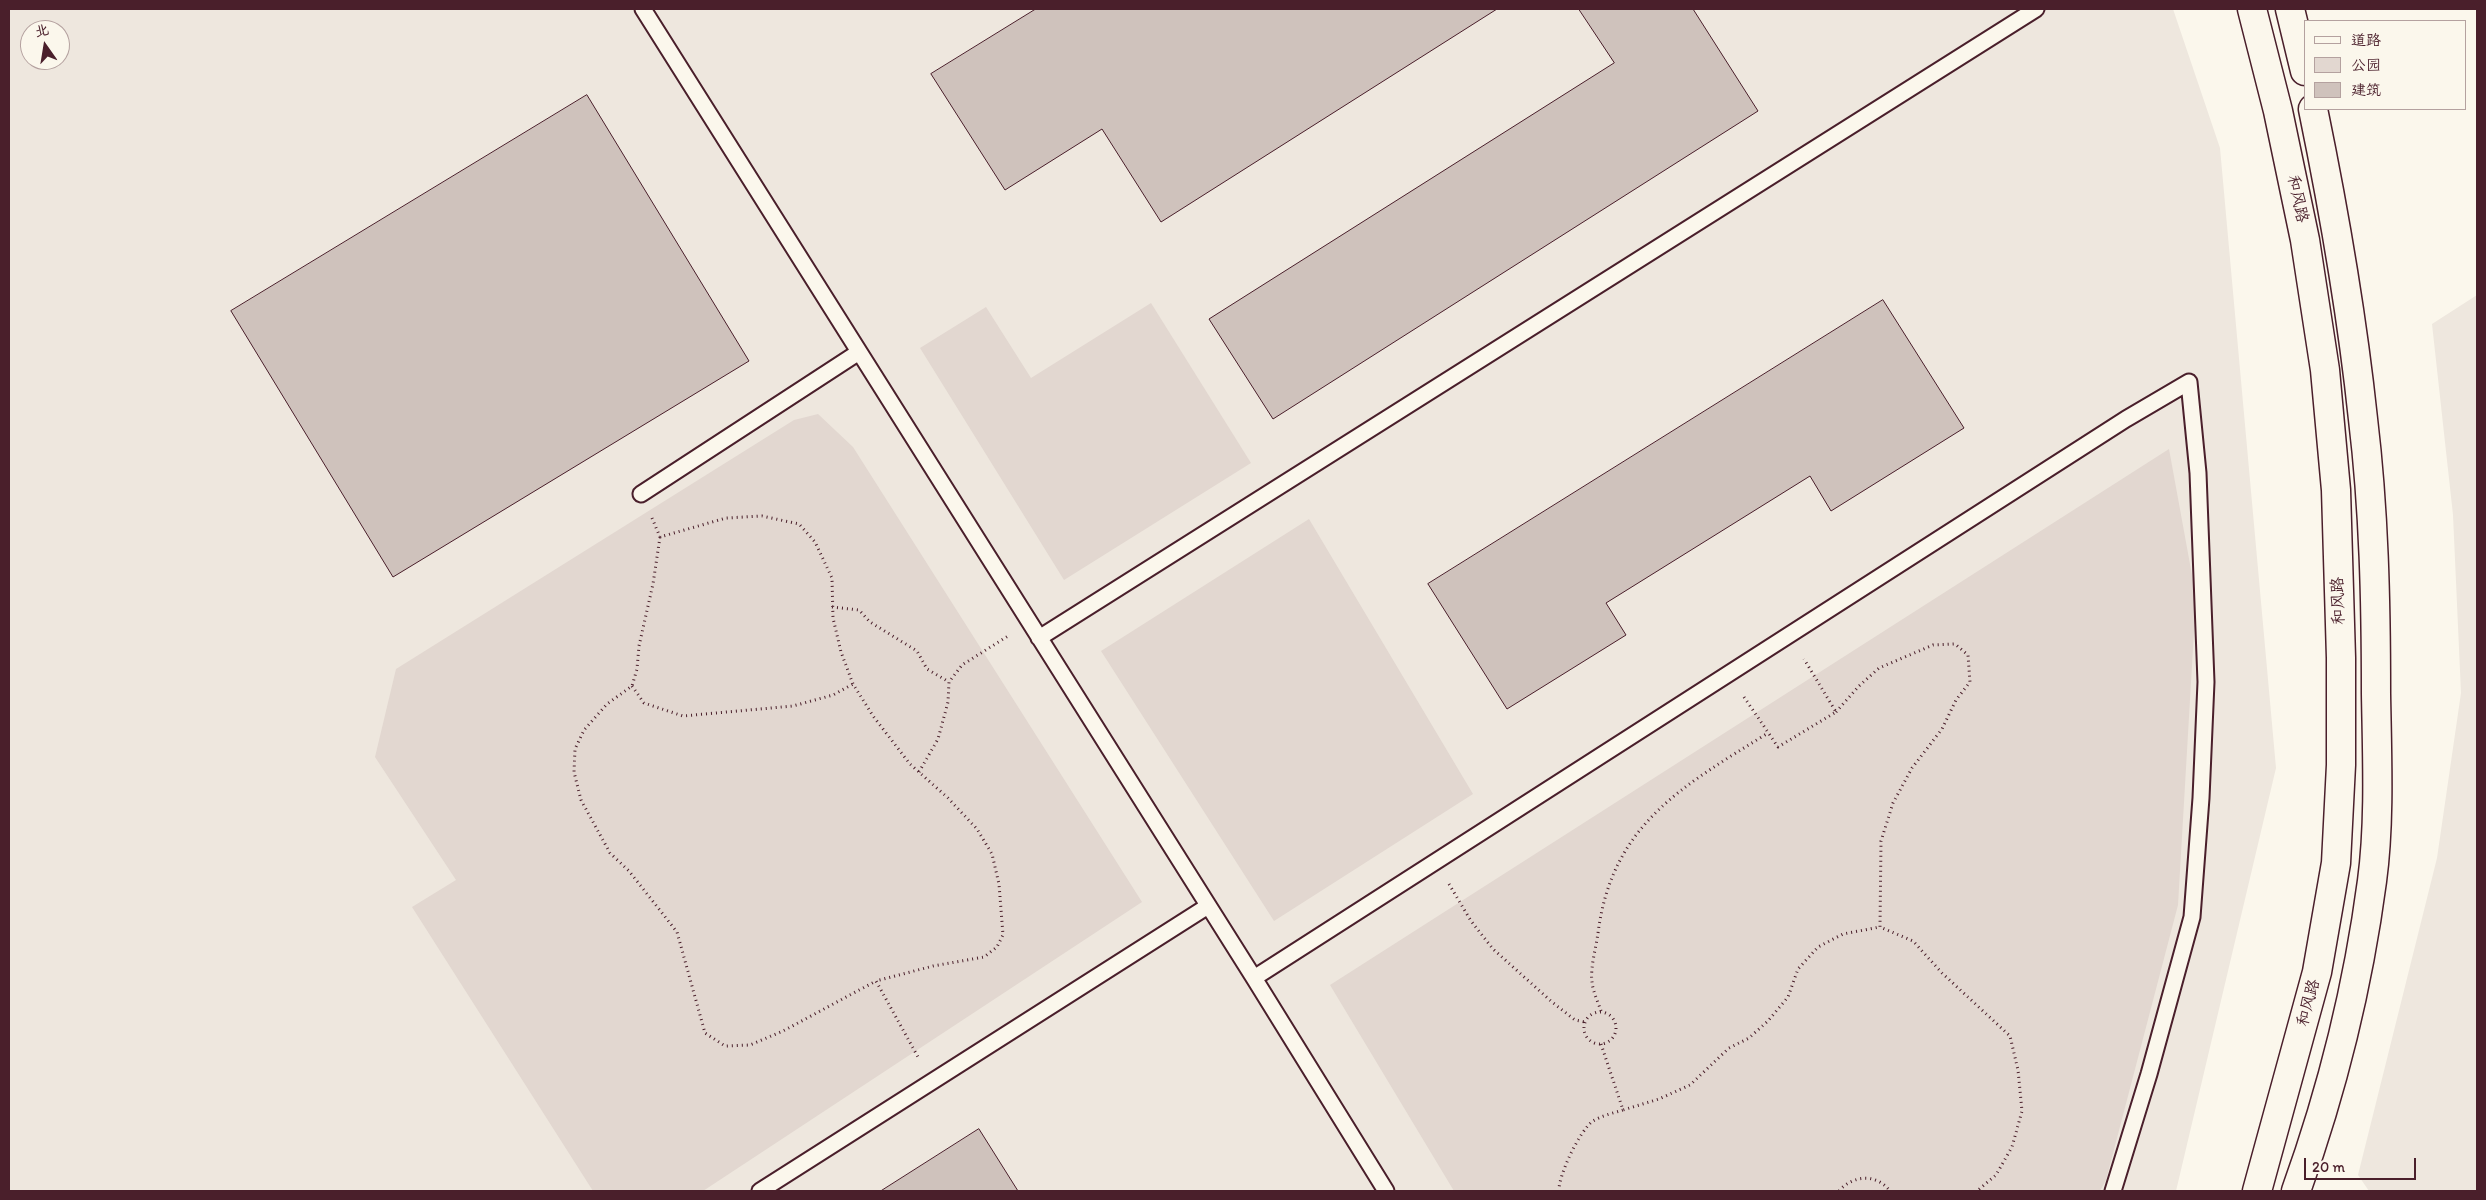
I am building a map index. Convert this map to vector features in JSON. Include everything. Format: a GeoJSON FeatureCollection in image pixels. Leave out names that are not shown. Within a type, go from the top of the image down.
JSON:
{"type":"FeatureCollection","features":[{"type":"Feature","properties":{"kind":"street","name":"和风路"},"geometry":{"type":"LineString","coordinates":[[2252,9],[2278,111],[2305,240],[2325,370],[2336,490],[2341,658],[2341,765],[2336,863],[2317,972],[2257,1191]]}},
{"type":"Feature","properties":{"kind":"street"},"geometry":{"type":"LineString","coordinates":[[2290,9],[2304,67]]}},
{"type":"Feature","properties":{"kind":"street","name":"和风路"},"geometry":{"type":"LineString","coordinates":[[2296,1191],[2316,1136],[2338,1056],[2359,962],[2372,878],[2377,776],[2372,538],[2364,420],[2346,295],[2313,110]]}},
{"type":"Feature","properties":{"kind":"lane"},"geometry":{"type":"LineString","coordinates":[[643,9],[1254,978],[1386,1191]]}},
{"type":"Feature","properties":{"kind":"lane"},"geometry":{"type":"LineString","coordinates":[[1039,638],[2036,9]]}},
{"type":"Feature","properties":{"kind":"lane"},"geometry":{"type":"LineString","coordinates":[[641,494],[859,352]]}},
{"type":"Feature","properties":{"kind":"lane"},"geometry":{"type":"LineString","coordinates":[[1254,978],[2126,419],[2189,382],[2198,473],[2206,682],[2201,798],[2192,917],[2149,1074],[2113,1191]]}},
{"type":"Feature","properties":{"kind":"lane"},"geometry":{"type":"LineString","coordinates":[[760,1191],[1208,906]]}},
{"type":"Feature","properties":{"kind":"path"},"geometry":{"type":"LineString","coordinates":[[641,494],[660,537],[653,584],[639,646],[637,668],[632,686],[607,704],[584,730],[575,749],[574,772],[581,800],[610,853],[629,871],[676,932],[705,1033],[724,1046],[750,1045],[783,1031],[876,981],[932,966],[984,957],[997,947],[1003,935],[999,884],[992,854],[977,829],[948,798],[910,764],[873,716],[853,684],[841,652],[832,607],[832,578],[815,542],[799,524],[762,516],[726,518],[660,537]]}},
{"type":"Feature","properties":{"kind":"path"},"geometry":{"type":"LineString","coordinates":[[832,607],[859,610],[870,622],[917,651],[927,669],[949,682]]}},
{"type":"Feature","properties":{"kind":"path"},"geometry":{"type":"LineString","coordinates":[[919,772],[938,739],[948,702],[949,682],[962,665],[1029,623]]}},
{"type":"Feature","properties":{"kind":"path"},"geometry":{"type":"LineString","coordinates":[[1790,634],[1836,712]]}},
{"type":"Feature","properties":{"kind":"path"},"geometry":{"type":"LineString","coordinates":[[1729,674],[1778,747],[1836,712],[1859,686],[1879,668],[1933,645],[1955,644],[1968,655],[1970,682],[1956,700],[1942,729],[1912,768],[1891,810],[1881,842],[1880,927]]}},
{"type":"Feature","properties":{"kind":"path"},"geometry":{"type":"LineString","coordinates":[[632,686],[644,703],[684,716],[793,706],[833,695],[853,684]]}},
{"type":"Feature","properties":{"kind":"path"},"geometry":{"type":"LineString","coordinates":[[1601,1012],[1592,982],[1601,909],[1610,878],[1624,851],[1663,804],[1701,775],[1768,733]]}},
{"type":"Feature","properties":{"kind":"path"},"geometry":{"type":"LineString","coordinates":[[1435,862],[1472,921],[1493,949],[1552,1002],[1575,1020],[1585,1022]]}},
{"type":"Feature","properties":{"kind":"path"},"geometry":{"type":"LineString","coordinates":[[1560,1191],[1559,1183],[1566,1164],[1592,1122],[1622,1110],[1659,1099],[1690,1085],[1729,1048],[1749,1038],[1768,1021],[1788,997],[1798,968],[1818,947],[1843,934],[1880,927],[1913,941],[1942,973],[2010,1036],[2018,1070],[2022,1111],[2012,1147],[1996,1175],[1977,1191]]}},
{"type":"Feature","properties":{"kind":"path"},"geometry":{"type":"LineString","coordinates":[[876,981],[932,1082]]}},
{"type":"Feature","properties":{"kind":"path"},"geometry":{"type":"LineString","coordinates":[[1601,1012],[1611,1016],[1616,1025],[1614,1036],[1611,1040],[1596,1044],[1586,1037],[1584,1032],[1585,1022],[1591,1014],[1601,1012]]}},
{"type":"Feature","properties":{"kind":"path"},"geometry":{"type":"LineString","coordinates":[[1601,1044],[1622,1110]]}},
{"type":"Feature","properties":{"kind":"path"},"geometry":{"type":"LineString","coordinates":[[1838,1191],[1854,1179],[1866,1178],[1876,1180],[1890,1191]]}},
{"type":"Feature","properties":{"kind":"shaded area"},"geometry":{"type":"Polygon","coordinates":[[[9,9],[2173,9],[2220,148],[2276,768],[2176,1191],[9,1191],[9,9]]]}},
{"type":"Feature","properties":{"kind":"shaded area"},"geometry":{"type":"Polygon","coordinates":[[[2477,295],[2477,1191],[2369,1191],[2358,1175],[2437,858],[2461,693],[2453,515],[2432,324],[2477,295]]]}},
{"type":"Feature","properties":{"kind":"green space"},"geometry":{"type":"Polygon","coordinates":[[[1151,303],[1251,463],[1064,580],[920,348],[986,307],[1031,378],[1151,303]]]}},
{"type":"Feature","properties":{"kind":"green space"},"geometry":{"type":"Polygon","coordinates":[[[818,414],[853,447],[1142,902],[703,1191],[593,1191],[412,907],[456,880],[375,757],[396,669],[794,420],[818,414]]]}},
{"type":"Feature","properties":{"kind":"green space"},"geometry":{"type":"Polygon","coordinates":[[[2169,449],[2196,597],[2178,905],[2106,1180],[2100,1191],[1454,1191],[1330,985],[2169,449]]]}},
{"type":"Feature","properties":{"kind":"green space"},"geometry":{"type":"Polygon","coordinates":[[[1309,519],[1473,794],[1274,921],[1101,651],[1309,519]]]}},
{"type":"Feature","properties":{"kind":"building"},"geometry":{"type":"Polygon","coordinates":[[[1036,9],[1497,9],[1161,222],[1102,129],[1005,190],[931,74],[1036,9]]]}},
{"type":"Feature","properties":{"kind":"building"},"geometry":{"type":"Polygon","coordinates":[[[1579,9],[1693,9],[1758,111],[1273,419],[1209,319],[1614,63],[1579,9]]]}},
{"type":"Feature","properties":{"kind":"building"},"geometry":{"type":"Polygon","coordinates":[[[587,95],[749,361],[393,577],[231,311],[587,95]]]}},
{"type":"Feature","properties":{"kind":"building"},"geometry":{"type":"Polygon","coordinates":[[[1883,300],[1964,428],[1831,511],[1810,476],[1606,603],[1626,635],[1507,709],[1428,584],[1883,300]]]}},
{"type":"Feature","properties":{"kind":"building"},"geometry":{"type":"Polygon","coordinates":[[[979,1129],[1018,1191],[881,1191],[979,1129]]]}}]}
